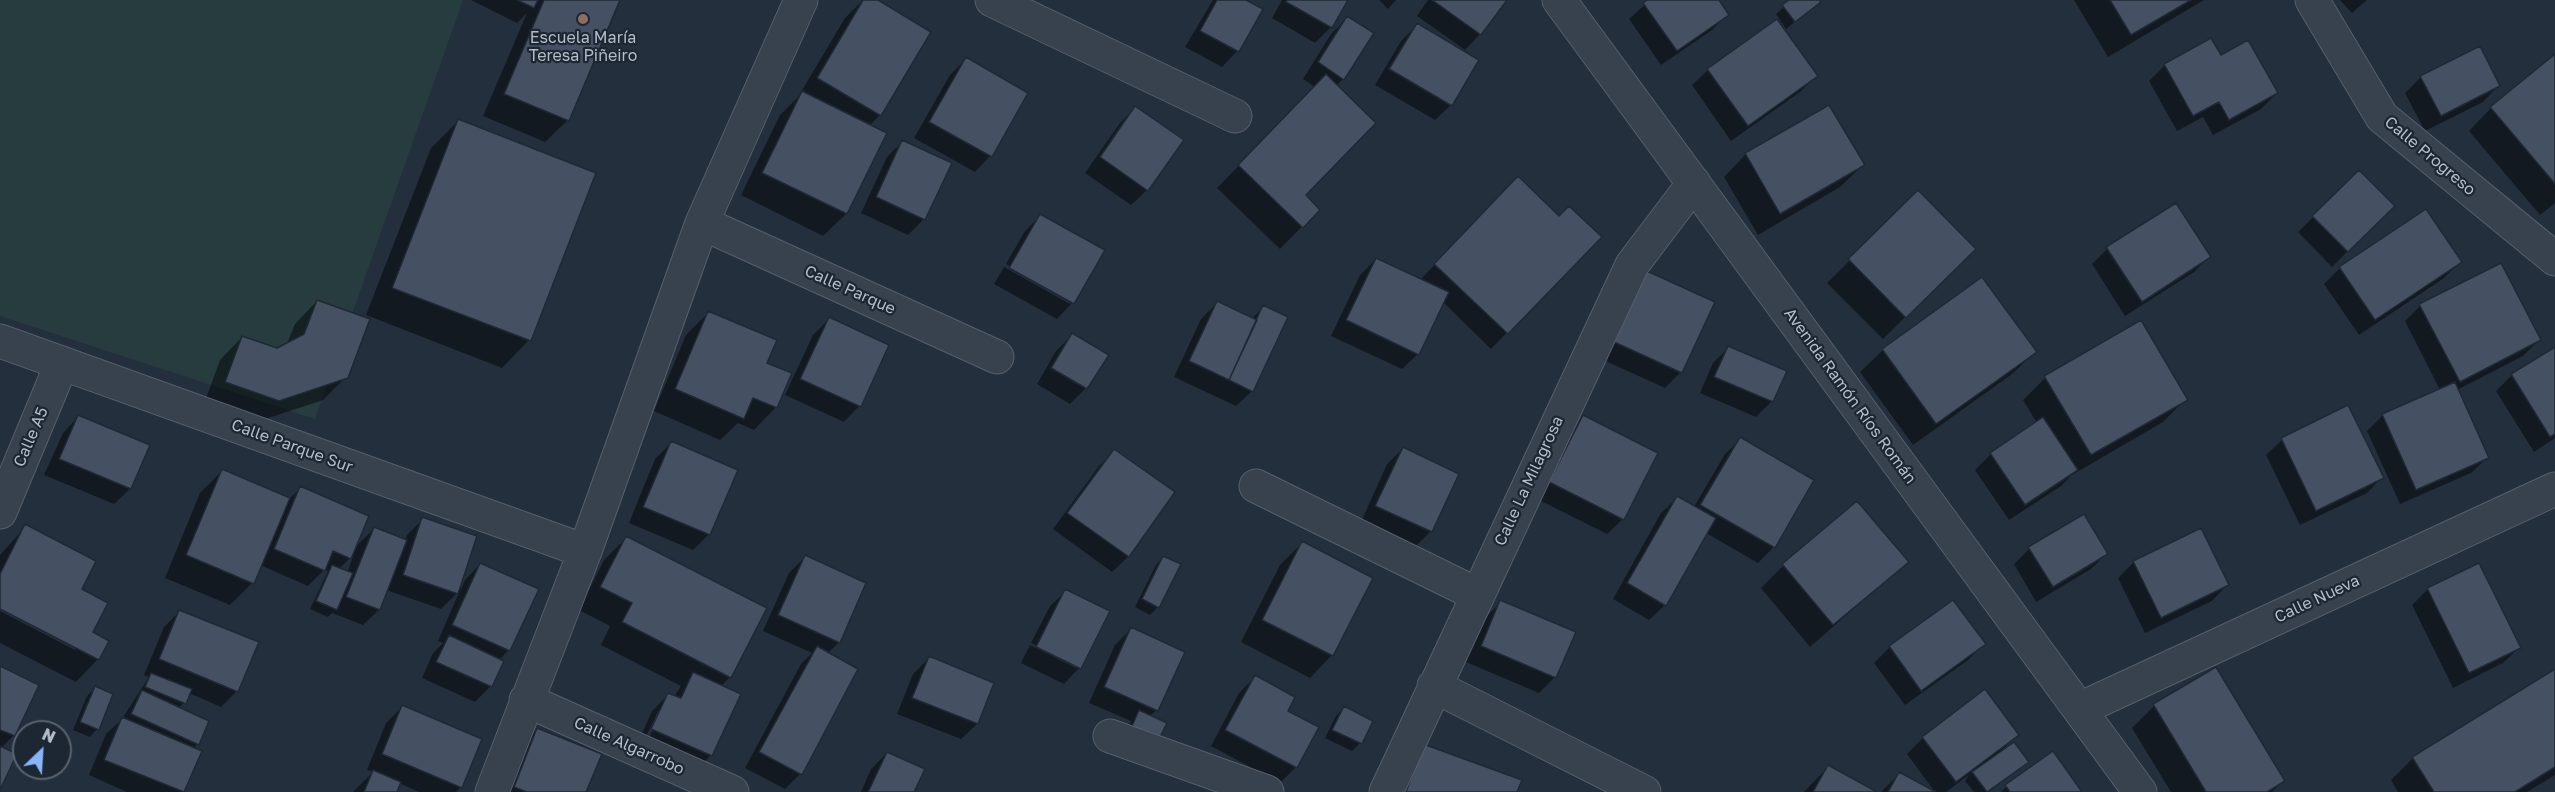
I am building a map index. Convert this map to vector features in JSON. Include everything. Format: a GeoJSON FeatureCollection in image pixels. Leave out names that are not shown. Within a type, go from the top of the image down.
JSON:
{"type":"FeatureCollection","features":[{"type":"Feature","properties":{"kind":"street"},"geometry":{"type":"LineString","coordinates":[[492,792],[585,551],[702,223],[801,0]]}},
{"type":"Feature","properties":{"kind":"street"},"geometry":{"type":"LineString","coordinates":[[992,0],[1235,116]]}},
{"type":"Feature","properties":{"kind":"street","name":"Avenida Ramón Ríos Román"},"geometry":{"type":"LineString","coordinates":[[1559,0],[2140,792]]}},
{"type":"Feature","properties":{"kind":"street","name":"Calle Progreso"},"geometry":{"type":"LineString","coordinates":[[2312,0],[2382,117],[2555,259]]}},
{"type":"Feature","properties":{"kind":"street","name":"Calle La Milagrosa"},"geometry":{"type":"LineString","coordinates":[[1386,792],[1476,594],[1632,265],[1694,183]]}},
{"type":"Feature","properties":{"kind":"street","name":"Calle Parque"},"geometry":{"type":"LineString","coordinates":[[702,223],[997,357]]}},
{"type":"Feature","properties":{"kind":"street","name":"Calle Parque Sur"},"geometry":{"type":"LineString","coordinates":[[0,340],[585,551]]}},
{"type":"Feature","properties":{"kind":"street","name":"Calle A5"},"geometry":{"type":"LineString","coordinates":[[0,512],[62,363]]}},
{"type":"Feature","properties":{"kind":"street"},"geometry":{"type":"LineString","coordinates":[[1256,486],[1476,594]]}},
{"type":"Feature","properties":{"kind":"street","name":"Calle Nueva"},"geometry":{"type":"LineString","coordinates":[[2080,709],[2555,489]]}},
{"type":"Feature","properties":{"kind":"street"},"geometry":{"type":"LineString","coordinates":[[1434,686],[1644,792]]}},
{"type":"Feature","properties":{"kind":"street","name":"Calle Algarrobo"},"geometry":{"type":"LineString","coordinates":[[526,700],[732,792]]}},
{"type":"Feature","properties":{"kind":"street"},"geometry":{"type":"LineString","coordinates":[[1110,736],[1267,792]]}},
{"type":"Feature","properties":{"kind":"green space"},"geometry":{"type":"Polygon","coordinates":[[[0,0],[463,0],[315,419],[0,316],[0,0]]]}},
{"type":"Feature","properties":{"kind":"building"},"geometry":{"type":"Polygon","coordinates":[[[517,0],[538,0],[534,8],[517,0]]]}},
{"type":"Feature","properties":{"kind":"building"},"geometry":{"type":"Polygon","coordinates":[[[544,0],[620,0],[569,121],[504,94],[544,0]]]}},
{"type":"Feature","properties":{"kind":"building"},"geometry":{"type":"Polygon","coordinates":[[[863,0],[878,0],[931,32],[881,116],[817,78],[863,0]]]}},
{"type":"Feature","properties":{"kind":"building"},"geometry":{"type":"Polygon","coordinates":[[[1217,0],[1246,0],[1263,9],[1239,52],[1200,31],[1217,0]]]}},
{"type":"Feature","properties":{"kind":"building"},"geometry":{"type":"Polygon","coordinates":[[[1287,0],[1348,0],[1332,28],[1286,2],[1287,0]]]}},
{"type":"Feature","properties":{"kind":"building"},"geometry":{"type":"Polygon","coordinates":[[[1432,0],[1507,0],[1481,35],[1432,0]]]}},
{"type":"Feature","properties":{"kind":"building"},"geometry":{"type":"Polygon","coordinates":[[[1647,0],[1719,0],[1729,15],[1677,51],[1643,3],[1647,0]]]}},
{"type":"Feature","properties":{"kind":"building"},"geometry":{"type":"Polygon","coordinates":[[[1789,0],[1819,0],[1821,2],[1795,22],[1782,5],[1789,0]]]}},
{"type":"Feature","properties":{"kind":"building"},"geometry":{"type":"Polygon","coordinates":[[[2110,0],[2191,0],[2131,35],[2110,0]]]}},
{"type":"Feature","properties":{"kind":"building"},"geometry":{"type":"Polygon","coordinates":[[[1347,16],[1374,33],[1344,80],[1318,62],[1347,16]]]}},
{"type":"Feature","properties":{"kind":"building"},"geometry":{"type":"Polygon","coordinates":[[[1777,19],[1818,76],[1748,126],[1707,69],[1777,19]]]}},
{"type":"Feature","properties":{"kind":"building"},"geometry":{"type":"Polygon","coordinates":[[[1417,23],[1479,60],[1452,106],[1389,69],[1417,23]]]}},
{"type":"Feature","properties":{"kind":"building"},"geometry":{"type":"Polygon","coordinates":[[[2211,38],[2221,55],[2248,40],[2278,93],[2229,120],[2219,102],[2193,116],[2164,64],[2211,38]]]}},
{"type":"Feature","properties":{"kind":"building"},"geometry":{"type":"Polygon","coordinates":[[[2480,46],[2500,86],[2441,116],[2420,76],[2480,46]]]}},
{"type":"Feature","properties":{"kind":"building"},"geometry":{"type":"Polygon","coordinates":[[[2555,54],[2555,184],[2490,107],[2555,54]]]}},
{"type":"Feature","properties":{"kind":"building"},"geometry":{"type":"Polygon","coordinates":[[[966,57],[1028,93],[992,157],[929,122],[966,57]]]}},
{"type":"Feature","properties":{"kind":"building"},"geometry":{"type":"Polygon","coordinates":[[[1326,74],[1376,123],[1306,195],[1320,210],[1303,228],[1238,165],[1326,74]]]}},
{"type":"Feature","properties":{"kind":"building"},"geometry":{"type":"Polygon","coordinates":[[[802,91],[887,133],[847,214],[762,173],[802,91]]]}},
{"type":"Feature","properties":{"kind":"building"},"geometry":{"type":"Polygon","coordinates":[[[1829,105],[1865,165],[1780,214],[1745,153],[1829,105]]]}},
{"type":"Feature","properties":{"kind":"building"},"geometry":{"type":"Polygon","coordinates":[[[1135,106],[1184,140],[1148,191],[1100,157],[1135,106]]]}},
{"type":"Feature","properties":{"kind":"building"},"geometry":{"type":"Polygon","coordinates":[[[458,119],[596,173],[531,341],[392,288],[458,119]]]}},
{"type":"Feature","properties":{"kind":"building"},"geometry":{"type":"Polygon","coordinates":[[[902,140],[952,163],[925,220],[876,197],[902,140]]]}},
{"type":"Feature","properties":{"kind":"building"},"geometry":{"type":"Polygon","coordinates":[[[2359,170],[2395,206],[2348,252],[2312,216],[2359,170]]]}},
{"type":"Feature","properties":{"kind":"building"},"geometry":{"type":"Polygon","coordinates":[[[1518,176],[1559,216],[1569,206],[1602,237],[1508,334],[1434,264],[1518,176]]]}},
{"type":"Feature","properties":{"kind":"building"},"geometry":{"type":"Polygon","coordinates":[[[1918,190],[1976,249],[1906,318],[1848,259],[1918,190]]]}},
{"type":"Feature","properties":{"kind":"building"},"geometry":{"type":"Polygon","coordinates":[[[2176,203],[2211,257],[2142,302],[2106,247],[2176,203]]]}},
{"type":"Feature","properties":{"kind":"building"},"geometry":{"type":"Polygon","coordinates":[[[2426,209],[2462,262],[2375,320],[2339,267],[2426,209]]]}},
{"type":"Feature","properties":{"kind":"building"},"geometry":{"type":"Polygon","coordinates":[[[1040,214],[1105,250],[1074,304],[1009,268],[1040,214]]]}},
{"type":"Feature","properties":{"kind":"building"},"geometry":{"type":"Polygon","coordinates":[[[1376,258],[1449,292],[1419,355],[1346,320],[1376,258]]]}},
{"type":"Feature","properties":{"kind":"building"},"geometry":{"type":"Polygon","coordinates":[[[2501,263],[2541,340],[2460,382],[2419,304],[2501,263]]]}},
{"type":"Feature","properties":{"kind":"building"},"geometry":{"type":"Polygon","coordinates":[[[1647,271],[1715,302],[1682,373],[1614,342],[1647,271]]]}},
{"type":"Feature","properties":{"kind":"building"},"geometry":{"type":"Polygon","coordinates":[[[1982,277],[2037,352],[1936,424],[1882,349],[1982,277]]]}},
{"type":"Feature","properties":{"kind":"building"},"geometry":{"type":"Polygon","coordinates":[[[317,300],[370,319],[348,378],[279,401],[225,382],[242,336],[277,348],[304,334],[317,300]]]}},
{"type":"Feature","properties":{"kind":"building"},"geometry":{"type":"Polygon","coordinates":[[[1217,301],[1257,320],[1229,380],[1189,361],[1217,301]]]}},
{"type":"Feature","properties":{"kind":"building"},"geometry":{"type":"Polygon","coordinates":[[[1263,305],[1288,317],[1253,392],[1229,380],[1263,305]]]}},
{"type":"Feature","properties":{"kind":"building"},"geometry":{"type":"Polygon","coordinates":[[[708,311],[777,340],[767,363],[792,373],[777,408],[753,398],[744,419],[675,389],[708,311]]]}},
{"type":"Feature","properties":{"kind":"building"},"geometry":{"type":"Polygon","coordinates":[[[829,317],[889,345],[861,407],[800,379],[829,317]]]}},
{"type":"Feature","properties":{"kind":"building"},"geometry":{"type":"Polygon","coordinates":[[[2141,320],[2188,400],[2091,455],[2044,376],[2141,320]]]}},
{"type":"Feature","properties":{"kind":"building"},"geometry":{"type":"Polygon","coordinates":[[[1072,333],[1109,355],[1087,389],[1051,368],[1072,333]]]}},
{"type":"Feature","properties":{"kind":"building"},"geometry":{"type":"Polygon","coordinates":[[[1728,346],[1787,371],[1773,402],[1714,377],[1728,346]]]}},
{"type":"Feature","properties":{"kind":"building"},"geometry":{"type":"Polygon","coordinates":[[[2555,347],[2555,434],[2550,437],[2511,374],[2555,347]]]}},
{"type":"Feature","properties":{"kind":"building"},"geometry":{"type":"Polygon","coordinates":[[[2455,382],[2489,458],[2416,490],[2382,414],[2455,382]]]}},
{"type":"Feature","properties":{"kind":"building"},"geometry":{"type":"Polygon","coordinates":[[[2348,405],[2384,478],[2316,511],[2281,438],[2348,405]]]}},
{"type":"Feature","properties":{"kind":"building"},"geometry":{"type":"Polygon","coordinates":[[[78,415],[150,445],[131,489],[59,459],[78,415]]]}},
{"type":"Feature","properties":{"kind":"building"},"geometry":{"type":"Polygon","coordinates":[[[1583,415],[1658,453],[1624,520],[1549,482],[1583,415]]]}},
{"type":"Feature","properties":{"kind":"building"},"geometry":{"type":"Polygon","coordinates":[[[2043,417],[2078,470],[2025,505],[1990,453],[2043,417]]]}},
{"type":"Feature","properties":{"kind":"building"},"geometry":{"type":"Polygon","coordinates":[[[1740,437],[1814,480],[1775,548],[1700,505],[1740,437]]]}},
{"type":"Feature","properties":{"kind":"building"},"geometry":{"type":"Polygon","coordinates":[[[671,441],[738,470],[710,535],[643,507],[671,441]]]}},
{"type":"Feature","properties":{"kind":"building"},"geometry":{"type":"Polygon","coordinates":[[[1403,447],[1459,474],[1432,532],[1375,506],[1403,447]]]}},
{"type":"Feature","properties":{"kind":"building"},"geometry":{"type":"Polygon","coordinates":[[[1114,449],[1175,492],[1129,557],[1067,513],[1114,449]]]}},
{"type":"Feature","properties":{"kind":"building"},"geometry":{"type":"Polygon","coordinates":[[[222,469],[290,498],[254,584],[186,555],[222,469]]]}},
{"type":"Feature","properties":{"kind":"building"},"geometry":{"type":"Polygon","coordinates":[[[300,486],[369,516],[351,559],[333,551],[325,571],[274,549],[300,486]]]}},
{"type":"Feature","properties":{"kind":"building"},"geometry":{"type":"Polygon","coordinates":[[[1677,496],[1716,518],[1666,606],[1627,583],[1677,496]]]}},
{"type":"Feature","properties":{"kind":"building"},"geometry":{"type":"Polygon","coordinates":[[[1857,501],[1909,562],[1833,625],[1782,564],[1857,501]]]}},
{"type":"Feature","properties":{"kind":"building"},"geometry":{"type":"Polygon","coordinates":[[[2084,514],[2108,554],[2053,587],[2028,547],[2084,514]]]}},
{"type":"Feature","properties":{"kind":"building"},"geometry":{"type":"Polygon","coordinates":[[[422,517],[477,536],[458,594],[403,575],[422,517]]]}},
{"type":"Feature","properties":{"kind":"building"},"geometry":{"type":"Polygon","coordinates":[[[25,524],[96,561],[82,589],[108,603],[93,632],[109,641],[99,660],[0,609],[0,574],[25,524]]]}},
{"type":"Feature","properties":{"kind":"building"},"geometry":{"type":"Polygon","coordinates":[[[374,527],[407,540],[380,610],[346,597],[374,527]]]}},
{"type":"Feature","properties":{"kind":"building"},"geometry":{"type":"Polygon","coordinates":[[[2201,528],[2229,585],[2161,618],[2133,561],[2201,528]]]}},
{"type":"Feature","properties":{"kind":"building"},"geometry":{"type":"Polygon","coordinates":[[[626,536],[767,608],[731,678],[622,622],[632,603],[600,587],[626,536]]]}},
{"type":"Feature","properties":{"kind":"building"},"geometry":{"type":"Polygon","coordinates":[[[1302,541],[1373,578],[1333,656],[1262,620],[1302,541]]]}},
{"type":"Feature","properties":{"kind":"building"},"geometry":{"type":"Polygon","coordinates":[[[805,555],[866,583],[840,643],[778,615],[805,555]]]}},
{"type":"Feature","properties":{"kind":"building"},"geometry":{"type":"Polygon","coordinates":[[[1163,556],[1181,564],[1159,608],[1142,599],[1163,556]]]}},
{"type":"Feature","properties":{"kind":"building"},"geometry":{"type":"Polygon","coordinates":[[[480,563],[539,589],[510,651],[452,625],[480,563]]]}},
{"type":"Feature","properties":{"kind":"building"},"geometry":{"type":"Polygon","coordinates":[[[2479,563],[2521,648],[2469,673],[2427,588],[2479,563]]]}},
{"type":"Feature","properties":{"kind":"building"},"geometry":{"type":"Polygon","coordinates":[[[332,565],[353,573],[337,610],[316,601],[332,565]]]}},
{"type":"Feature","properties":{"kind":"building"},"geometry":{"type":"Polygon","coordinates":[[[1065,589],[1110,611],[1081,669],[1036,647],[1065,589]]]}},
{"type":"Feature","properties":{"kind":"building"},"geometry":{"type":"Polygon","coordinates":[[[1500,600],[1576,632],[1556,678],[1481,646],[1500,600]]]}},
{"type":"Feature","properties":{"kind":"building"},"geometry":{"type":"Polygon","coordinates":[[[1953,600],[1986,644],[1921,691],[1889,646],[1953,600]]]}},
{"type":"Feature","properties":{"kind":"building"},"geometry":{"type":"Polygon","coordinates":[[[179,610],[259,642],[238,692],[159,659],[179,610]]]}},
{"type":"Feature","properties":{"kind":"building"},"geometry":{"type":"Polygon","coordinates":[[[1131,627],[1185,652],[1158,711],[1104,687],[1131,627]]]}},
{"type":"Feature","properties":{"kind":"building"},"geometry":{"type":"Polygon","coordinates":[[[449,635],[504,661],[492,687],[436,662],[449,635]]]}},
{"type":"Feature","properties":{"kind":"building"},"geometry":{"type":"Polygon","coordinates":[[[817,646],[858,669],[802,775],[759,752],[817,646]]]}},
{"type":"Feature","properties":{"kind":"building"},"geometry":{"type":"Polygon","coordinates":[[[929,656],[994,683],[978,724],[912,698],[929,656]]]}},
{"type":"Feature","properties":{"kind":"building"},"geometry":{"type":"Polygon","coordinates":[[[0,666],[39,685],[23,720],[12,720],[12,735],[0,730],[0,666]]]}},
{"type":"Feature","properties":{"kind":"building"},"geometry":{"type":"Polygon","coordinates":[[[2216,667],[2285,781],[2267,792],[2206,792],[2153,704],[2216,667]]]}},
{"type":"Feature","properties":{"kind":"building"},"geometry":{"type":"Polygon","coordinates":[[[2555,669],[2555,767],[2515,792],[2434,792],[2412,757],[2555,669]]]}},
{"type":"Feature","properties":{"kind":"building"},"geometry":{"type":"Polygon","coordinates":[[[693,672],[741,694],[712,756],[651,729],[668,693],[681,698],[693,672]]]}},
{"type":"Feature","properties":{"kind":"building"},"geometry":{"type":"Polygon","coordinates":[[[151,673],[192,689],[186,704],[145,687],[151,673]]]}},
{"type":"Feature","properties":{"kind":"building"},"geometry":{"type":"Polygon","coordinates":[[[1255,675],[1295,697],[1288,711],[1319,727],[1297,768],[1225,730],[1255,675]]]}},
{"type":"Feature","properties":{"kind":"building"},"geometry":{"type":"Polygon","coordinates":[[[95,686],[113,694],[99,730],[80,722],[95,686]]]}},
{"type":"Feature","properties":{"kind":"building"},"geometry":{"type":"Polygon","coordinates":[[[1985,689],[2019,735],[1956,782],[1922,737],[1985,689]]]}},
{"type":"Feature","properties":{"kind":"building"},"geometry":{"type":"Polygon","coordinates":[[[142,690],[209,721],[199,745],[131,714],[142,690]]]}},
{"type":"Feature","properties":{"kind":"building"},"geometry":{"type":"Polygon","coordinates":[[[402,705],[482,739],[462,788],[382,754],[402,705]]]}},
{"type":"Feature","properties":{"kind":"building"},"geometry":{"type":"Polygon","coordinates":[[[1344,706],[1373,721],[1362,744],[1332,730],[1344,706]]]}},
{"type":"Feature","properties":{"kind":"building"},"geometry":{"type":"Polygon","coordinates":[[[1139,710],[1167,723],[1159,739],[1132,726],[1139,710]]]}},
{"type":"Feature","properties":{"kind":"building"},"geometry":{"type":"Polygon","coordinates":[[[122,717],[202,751],[184,792],[104,760],[122,717]]]}},
{"type":"Feature","properties":{"kind":"building"},"geometry":{"type":"Polygon","coordinates":[[[537,728],[602,754],[586,792],[527,792],[514,787],[537,728]]]}},
{"type":"Feature","properties":{"kind":"building"},"geometry":{"type":"Polygon","coordinates":[[[2014,742],[2029,762],[1987,792],[1972,772],[2014,742]]]}},
{"type":"Feature","properties":{"kind":"building"},"geometry":{"type":"Polygon","coordinates":[[[1423,744],[1522,780],[1517,792],[1406,792],[1423,744]]]}},
{"type":"Feature","properties":{"kind":"building"},"geometry":{"type":"Polygon","coordinates":[[[0,746],[12,752],[12,765],[0,790],[0,746]]]}},
{"type":"Feature","properties":{"kind":"building"},"geometry":{"type":"Polygon","coordinates":[[[2053,751],[2082,792],[2010,792],[2005,785],[2053,751]]]}},
{"type":"Feature","properties":{"kind":"building"},"geometry":{"type":"Polygon","coordinates":[[[887,752],[925,769],[914,792],[868,792],[887,752]]]}},
{"type":"Feature","properties":{"kind":"building"},"geometry":{"type":"Polygon","coordinates":[[[1828,765],[1877,792],[1813,792],[1828,765]]]}},
{"type":"Feature","properties":{"kind":"building"},"geometry":{"type":"Polygon","coordinates":[[[373,770],[401,782],[397,792],[364,792],[373,770]]]}},
{"type":"Feature","properties":{"kind":"building"},"geometry":{"type":"Polygon","coordinates":[[[1899,772],[1936,792],[1888,792],[1899,772]]]}},
{"type":"Feature","properties":{"kind":"place","name":"Escuela María Teresa Piñeiro"},"geometry":{"type":"Point","coordinates":[583,19]}}]}
